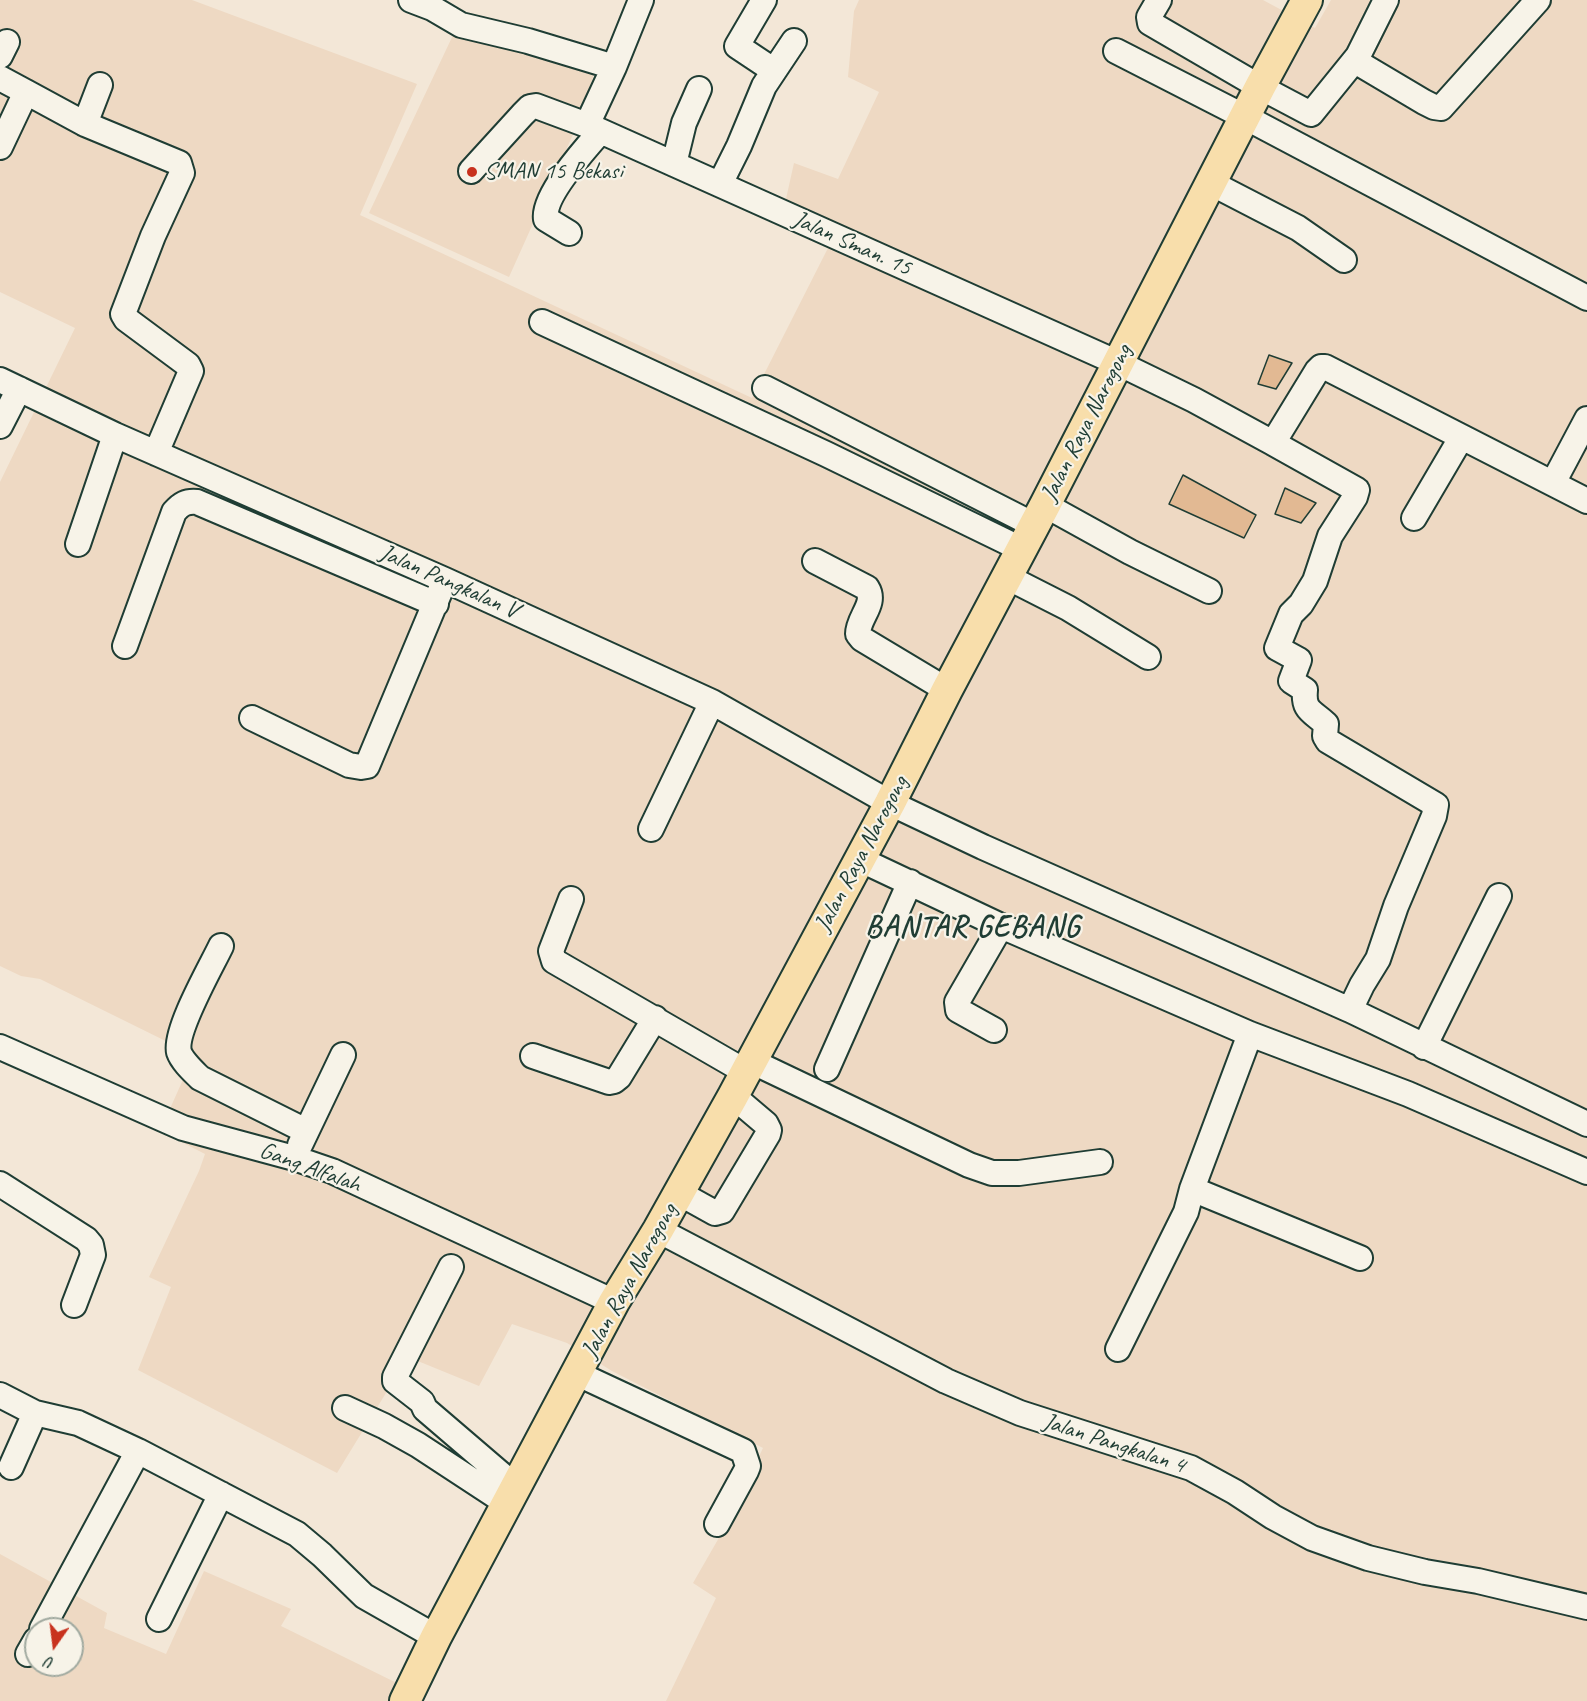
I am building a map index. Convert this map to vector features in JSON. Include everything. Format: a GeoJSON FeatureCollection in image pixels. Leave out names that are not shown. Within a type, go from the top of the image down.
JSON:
{"type":"FeatureCollection","features":[{"type":"Feature","properties":{"kind":"main road","name":"Jalan Raya Narogong"},"geometry":{"type":"LineString","coordinates":[[405,1701],[436,1637],[578,1374],[614,1302],[679,1193],[890,803],[1307,0]]}},
{"type":"Feature","properties":{"kind":"street"},"geometry":{"type":"LineString","coordinates":[[411,0],[432,8],[461,24],[614,67]]}},
{"type":"Feature","properties":{"kind":"street"},"geometry":{"type":"LineString","coordinates":[[569,233],[546,219],[546,207],[593,128],[641,0]]}},
{"type":"Feature","properties":{"kind":"street"},"geometry":{"type":"LineString","coordinates":[[764,0],[737,46],[773,70]]}},
{"type":"Feature","properties":{"kind":"street"},"geometry":{"type":"LineString","coordinates":[[1159,0],[1149,17],[1150,23],[1311,114],[1358,56],[1386,0]]}},
{"type":"Feature","properties":{"kind":"street"},"geometry":{"type":"LineString","coordinates":[[1358,56],[1360,64],[1424,102],[1441,108],[1538,0]]}},
{"type":"Feature","properties":{"kind":"street"},"geometry":{"type":"LineString","coordinates":[[720,184],[773,70],[794,41]]}},
{"type":"Feature","properties":{"kind":"street"},"geometry":{"type":"LineString","coordinates":[[1116,51],[1587,298]]}},
{"type":"Feature","properties":{"kind":"street"},"geometry":{"type":"LineString","coordinates":[[0,78],[85,124],[179,163],[182,168],[182,173],[153,236],[123,314],[126,319],[188,365],[191,371],[156,453]]}},
{"type":"Feature","properties":{"kind":"street"},"geometry":{"type":"LineString","coordinates":[[85,124],[100,85]]}},
{"type":"Feature","properties":{"kind":"street"},"geometry":{"type":"LineString","coordinates":[[674,164],[684,123],[699,89]]}},
{"type":"Feature","properties":{"kind":"street"},"geometry":{"type":"LineString","coordinates":[[0,147],[26,93]]}},
{"type":"Feature","properties":{"kind":"street","name":"Jalan Sman. 15"},"geometry":{"type":"LineString","coordinates":[[471,171],[530,107],[536,106],[593,128],[720,184],[1118,363],[1194,400],[1357,490],[1355,497],[1330,536],[1315,581],[1292,614],[1277,648],[1299,660],[1291,681],[1305,690],[1304,700],[1308,709],[1326,724],[1325,736],[1328,741],[1436,805],[1434,816],[1396,906],[1377,959],[1350,1010]]}},
{"type":"Feature","properties":{"kind":"street"},"geometry":{"type":"LineString","coordinates":[[1211,183],[1299,228],[1344,260]]}},
{"type":"Feature","properties":{"kind":"street"},"geometry":{"type":"LineString","coordinates":[[542,322],[805,444],[1034,526],[1130,552],[1209,591]]}},
{"type":"Feature","properties":{"kind":"street"},"geometry":{"type":"LineString","coordinates":[[1273,443],[1317,371],[1325,367],[1587,501]]}},
{"type":"Feature","properties":{"kind":"street"},"geometry":{"type":"LineString","coordinates":[[0,426],[9,384]]}},
{"type":"Feature","properties":{"kind":"street","name":"Jalan Pangkalan V"},"geometry":{"type":"LineString","coordinates":[[9,384],[115,435],[445,580],[712,702],[890,803],[983,847],[1350,1010],[1424,1047],[1586,1121]]}},
{"type":"Feature","properties":{"kind":"street"},"geometry":{"type":"LineString","coordinates":[[765,388],[1034,526]]}},
{"type":"Feature","properties":{"kind":"street"},"geometry":{"type":"LineString","coordinates":[[1553,483],[1587,419]]}},
{"type":"Feature","properties":{"kind":"street"},"geometry":{"type":"LineString","coordinates":[[78,544],[115,435]]}},
{"type":"Feature","properties":{"kind":"street"},"geometry":{"type":"LineString","coordinates":[[1414,518],[1461,438]]}},
{"type":"Feature","properties":{"kind":"street"},"geometry":{"type":"LineString","coordinates":[[125,646],[174,512],[180,505],[189,501],[197,502],[436,604]]}},
{"type":"Feature","properties":{"kind":"street"},"geometry":{"type":"LineString","coordinates":[[815,561],[867,588],[872,598],[858,628],[858,634],[862,639],[947,690]]}},
{"type":"Feature","properties":{"kind":"street"},"geometry":{"type":"LineString","coordinates":[[1007,577],[1068,608],[1148,657]]}},
{"type":"Feature","properties":{"kind":"street"},"geometry":{"type":"LineString","coordinates":[[252,718],[349,765],[367,766],[445,580]]}},
{"type":"Feature","properties":{"kind":"street"},"geometry":{"type":"LineString","coordinates":[[651,828],[712,702]]}},
{"type":"Feature","properties":{"kind":"street"},"geometry":{"type":"LineString","coordinates":[[859,859],[1001,926],[1251,1034],[1408,1094],[1587,1172]]}},
{"type":"Feature","properties":{"kind":"street"},"geometry":{"type":"LineString","coordinates":[[827,1069],[910,882]]}},
{"type":"Feature","properties":{"kind":"street"},"geometry":{"type":"LineString","coordinates":[[1424,1047],[1499,896]]}},
{"type":"Feature","properties":{"kind":"street"},"geometry":{"type":"LineString","coordinates":[[571,899],[551,951],[554,961],[655,1018],[743,1076],[992,1173],[1019,1173],[1100,1162]]}},
{"type":"Feature","properties":{"kind":"street"},"geometry":{"type":"LineString","coordinates":[[994,1030],[958,1010],[957,1002],[1001,926]]}},
{"type":"Feature","properties":{"kind":"street"},"geometry":{"type":"LineString","coordinates":[[221,946],[181,1029],[179,1052],[190,1069],[200,1078],[306,1131]]}},
{"type":"Feature","properties":{"kind":"street"},"geometry":{"type":"LineString","coordinates":[[533,1056],[609,1082],[614,1081],[619,1077],[655,1018]]}},
{"type":"Feature","properties":{"kind":"street"},"geometry":{"type":"LineString","coordinates":[[1118,1348],[1186,1212],[1192,1189],[1251,1034]]}},
{"type":"Feature","properties":{"kind":"street","name":"Gang Alfalah"},"geometry":{"type":"LineString","coordinates":[[0,1047],[183,1128],[294,1158],[332,1172],[614,1302]]}},
{"type":"Feature","properties":{"kind":"street"},"geometry":{"type":"LineString","coordinates":[[294,1158],[343,1055]]}},
{"type":"Feature","properties":{"kind":"street"},"geometry":{"type":"LineString","coordinates":[[679,1193],[716,1213],[722,1212],[768,1134],[769,1130],[743,1076]]}},
{"type":"Feature","properties":{"kind":"street"},"geometry":{"type":"LineString","coordinates":[[0,1184],[86,1239],[91,1245],[93,1254],[74,1305]]}},
{"type":"Feature","properties":{"kind":"street"},"geometry":{"type":"LineString","coordinates":[[1192,1189],[1360,1258]]}},
{"type":"Feature","properties":{"kind":"street","name":"Jalan Pangkalan 4"},"geometry":{"type":"LineString","coordinates":[[658,1230],[946,1381],[1020,1413],[1191,1468],[1312,1538],[1368,1558],[1587,1607]]}},
{"type":"Feature","properties":{"kind":"street"},"geometry":{"type":"LineString","coordinates":[[451,1267],[395,1381],[495,1467],[512,1496]]}},
{"type":"Feature","properties":{"kind":"street"},"geometry":{"type":"LineString","coordinates":[[578,1374],[743,1451],[748,1466],[717,1524]]}},
{"type":"Feature","properties":{"kind":"street"},"geometry":{"type":"LineString","coordinates":[[0,1395],[35,1413],[78,1423],[138,1451],[297,1534],[364,1596],[436,1637]]}},
{"type":"Feature","properties":{"kind":"street"},"geometry":{"type":"LineString","coordinates":[[345,1408],[384,1426],[512,1496]]}},
{"type":"Feature","properties":{"kind":"street"},"geometry":{"type":"LineString","coordinates":[[11,1467],[35,1413]]}},
{"type":"Feature","properties":{"kind":"street"},"geometry":{"type":"LineString","coordinates":[[48,1617],[138,1451]]}},
{"type":"Feature","properties":{"kind":"street"},"geometry":{"type":"LineString","coordinates":[[159,1619],[221,1494]]}},
{"type":"Feature","properties":{"kind":"shaded area"},"geometry":{"type":"Polygon","coordinates":[[[0,0],[192,0],[417,84],[360,215],[752,398],[828,248],[780,226],[794,163],[838,179],[879,92],[848,77],[854,11],[859,0],[1263,0],[1315,28],[1331,0],[1587,0],[1587,1701],[666,1701],[716,1598],[693,1583],[724,1529],[763,1448],[612,1371],[567,1343],[512,1324],[479,1386],[408,1357],[337,1473],[138,1370],[171,1287],[149,1277],[205,1154],[160,1131],[194,1055],[40,979],[21,976],[0,966],[0,482],[75,328],[0,292],[0,0]]]}},
{"type":"Feature","properties":{"kind":"shaded area","name":"SMAN 15 Bekasi"},"geometry":{"type":"Polygon","coordinates":[[[454,33],[595,71],[575,130],[509,277],[369,213],[454,33]]]}},
{"type":"Feature","properties":{"kind":"shaded area"},"geometry":{"type":"Polygon","coordinates":[[[0,1554],[107,1613],[104,1628],[166,1654],[204,1571],[291,1609],[281,1626],[409,1689],[402,1701],[0,1701],[0,1554]]]}},
{"type":"Feature","properties":{"kind":"building"},"geometry":{"type":"Polygon","coordinates":[[[1269,355],[1292,363],[1276,389],[1258,384],[1269,355]]]}},
{"type":"Feature","properties":{"kind":"building"},"geometry":{"type":"Polygon","coordinates":[[[1183,475],[1256,515],[1244,538],[1169,504],[1183,475]]]}},
{"type":"Feature","properties":{"kind":"building"},"geometry":{"type":"Polygon","coordinates":[[[1285,488],[1316,503],[1301,523],[1275,514],[1285,488]]]}},
{"type":"Feature","properties":{"kind":"place","name":"SMAN 15 Bekasi"},"geometry":{"type":"Point","coordinates":[472,172]}},
{"type":"Feature","properties":{"kind":"district","name":"BANTAR GEBANG"},"geometry":{"type":"Point","coordinates":[973,928]}}]}
